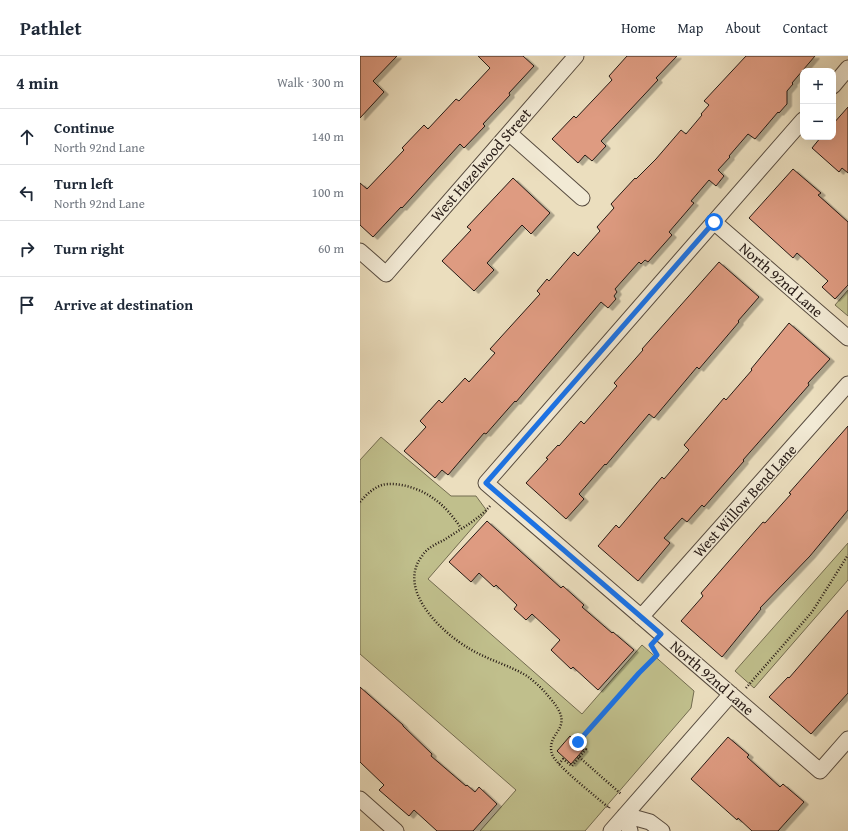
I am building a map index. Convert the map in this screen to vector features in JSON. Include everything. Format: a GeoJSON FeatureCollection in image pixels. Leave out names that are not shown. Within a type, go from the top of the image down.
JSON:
{"type":"FeatureCollection","features":[{"type":"Feature","properties":{"kind":"street","name":"West Hazelwood Street"},"geometry":{"type":"LineString","coordinates":[[360,251],[386,274],[576,56]]}},
{"type":"Feature","properties":{"kind":"street"},"geometry":{"type":"LineString","coordinates":[[836,82],[848,68]]}},
{"type":"Feature","properties":{"kind":"street","name":"North 92nd Lane"},"geometry":{"type":"LineString","coordinates":[[800,123],[486,483],[661,634],[737,692],[820,771],[848,739]]}},
{"type":"Feature","properties":{"kind":"street"},"geometry":{"type":"LineString","coordinates":[[509,133],[582,198]]}},
{"type":"Feature","properties":{"kind":"street","name":"North 92nd Lane"},"geometry":{"type":"LineString","coordinates":[[714,222],[848,338]]}},
{"type":"Feature","properties":{"kind":"street","name":"West Willow Bend Lane"},"geometry":{"type":"LineString","coordinates":[[641,617],[848,384]]}},
{"type":"Feature","properties":{"kind":"street"},"geometry":{"type":"LineString","coordinates":[[611,831],[737,692]]}},
{"type":"Feature","properties":{"kind":"street"},"geometry":{"type":"LineString","coordinates":[[360,799],[396,831]]}},
{"type":"Feature","properties":{"kind":"street"},"geometry":{"type":"LineString","coordinates":[[625,815],[630,831]]}},
{"type":"Feature","properties":{"kind":"street"},"geometry":{"type":"LineString","coordinates":[[625,815],[650,822],[662,831]]}},
{"type":"Feature","properties":{"kind":"path"},"geometry":{"type":"LineString","coordinates":[[360,502],[367,494],[382,485],[410,487],[434,498],[461,528]]}},
{"type":"Feature","properties":{"kind":"path"},"geometry":{"type":"LineString","coordinates":[[499,494],[480,515],[430,548],[418,560],[413,577],[417,594],[433,619],[457,641],[470,650],[528,677],[550,697],[557,706],[562,717],[561,726],[551,746],[552,754],[559,764],[608,808],[613,803]]}},
{"type":"Feature","properties":{"kind":"path"},"geometry":{"type":"LineString","coordinates":[[737,692],[758,676],[812,612],[848,555]]}},
{"type":"Feature","properties":{"kind":"path"},"geometry":{"type":"LineString","coordinates":[[559,764],[563,758],[572,766],[586,749],[578,742],[639,673],[657,655],[651,645],[661,634]]}},
{"type":"Feature","properties":{"kind":"path"},"geometry":{"type":"LineString","coordinates":[[579,757],[621,794]]}},
{"type":"Feature","properties":{"kind":"path"},"geometry":{"type":"LineString","coordinates":[[617,799],[625,789]]}},
{"type":"Feature","properties":{"kind":"shaded area"},"geometry":{"type":"Polygon","coordinates":[[[848,290],[848,316],[835,305],[848,290]]]}},
{"type":"Feature","properties":{"kind":"shaded area"},"geometry":{"type":"Polygon","coordinates":[[[381,437],[451,496],[476,496],[487,511],[428,579],[582,714],[642,645],[694,691],[691,708],[585,831],[480,831],[516,790],[360,654],[360,460],[381,437]]]}},
{"type":"Feature","properties":{"kind":"shaded area"},"geometry":{"type":"Polygon","coordinates":[[[848,543],[848,580],[754,688],[735,671],[848,543]]]}},
{"type":"Feature","properties":{"kind":"building"},"geometry":{"type":"Polygon","coordinates":[[[360,56],[397,56],[373,81],[384,92],[360,118],[360,56]]]}},
{"type":"Feature","properties":{"kind":"building"},"geometry":{"type":"Polygon","coordinates":[[[478,56],[523,56],[534,66],[483,124],[485,126],[464,148],[460,144],[402,208],[401,207],[373,237],[360,225],[360,183],[367,189],[404,150],[402,148],[424,125],[428,129],[456,99],[459,101],[490,68],[478,56]]]}},
{"type":"Feature","properties":{"kind":"building"},"geometry":{"type":"Polygon","coordinates":[[[627,56],[677,56],[656,78],[658,80],[601,141],[606,146],[592,161],[585,155],[578,163],[552,139],[574,116],[576,118],[612,80],[609,76],[627,56]]]}},
{"type":"Feature","properties":{"kind":"building"},"geometry":{"type":"Polygon","coordinates":[[[746,56],[815,56],[805,68],[800,68],[800,74],[787,91],[787,104],[779,113],[778,112],[755,139],[748,134],[718,170],[724,176],[716,186],[709,180],[691,201],[694,203],[669,232],[672,235],[648,262],[645,260],[641,264],[639,262],[615,289],[617,292],[614,296],[616,299],[608,308],[601,302],[516,402],[515,401],[486,434],[484,433],[448,475],[442,470],[435,478],[404,451],[426,427],[420,421],[439,400],[442,403],[465,378],[469,382],[495,353],[490,349],[540,294],[537,291],[547,279],[549,281],[574,252],[578,256],[600,231],[597,227],[614,208],[611,204],[635,178],[636,179],[656,159],[681,130],[686,134],[702,115],[701,114],[709,105],[704,101],[746,56]]]}},
{"type":"Feature","properties":{"kind":"building"},"geometry":{"type":"Polygon","coordinates":[[[848,107],[848,173],[842,168],[839,172],[812,148],[819,140],[836,140],[836,121],[848,107]]]}},
{"type":"Feature","properties":{"kind":"building"},"geometry":{"type":"Polygon","coordinates":[[[793,169],[821,193],[818,195],[848,222],[848,285],[835,299],[822,287],[828,281],[797,253],[793,258],[749,218],[793,169]]]}},
{"type":"Feature","properties":{"kind":"building"},"geometry":{"type":"Polygon","coordinates":[[[513,178],[550,213],[531,234],[522,225],[487,263],[494,270],[474,291],[442,261],[471,230],[467,227],[513,178]]]}},
{"type":"Feature","properties":{"kind":"building"},"geometry":{"type":"Polygon","coordinates":[[[719,262],[759,297],[699,369],[697,367],[654,418],[649,414],[606,465],[605,464],[579,494],[584,499],[566,519],[526,483],[548,459],[546,458],[581,421],[584,424],[617,386],[614,383],[643,350],[642,349],[719,262]]]}},
{"type":"Feature","properties":{"kind":"building"},"geometry":{"type":"Polygon","coordinates":[[[789,323],[830,359],[704,507],[702,505],[687,522],[682,518],[664,538],[670,543],[638,581],[598,546],[616,525],[619,528],[662,477],[664,479],[689,450],[684,445],[724,398],[726,400],[752,370],[751,369],[789,323]]]}},
{"type":"Feature","properties":{"kind":"building"},"geometry":{"type":"Polygon","coordinates":[[[848,426],[848,510],[810,556],[760,608],[761,609],[722,657],[681,621],[703,596],[701,593],[763,522],[765,523],[791,494],[789,493],[848,426]]]}},
{"type":"Feature","properties":{"kind":"building"},"geometry":{"type":"Polygon","coordinates":[[[487,521],[561,588],[563,586],[584,605],[582,607],[634,650],[598,690],[573,667],[571,669],[551,650],[560,640],[532,614],[526,620],[514,609],[517,605],[496,585],[494,587],[479,573],[471,582],[449,562],[487,521]]]}},
{"type":"Feature","properties":{"kind":"building"},"geometry":{"type":"Polygon","coordinates":[[[848,610],[848,693],[811,734],[769,697],[788,677],[789,678],[848,610]]]}},
{"type":"Feature","properties":{"kind":"building"},"geometry":{"type":"Polygon","coordinates":[[[360,687],[403,725],[432,754],[431,756],[466,786],[467,785],[475,792],[479,787],[497,804],[473,831],[437,831],[414,810],[409,816],[379,790],[384,785],[360,762],[360,687]]]}},
{"type":"Feature","properties":{"kind":"building"},"geometry":{"type":"Polygon","coordinates":[[[570,736],[584,749],[571,764],[557,751],[570,736]]]}},
{"type":"Feature","properties":{"kind":"building"},"geometry":{"type":"Polygon","coordinates":[[[728,737],[749,755],[747,757],[780,787],[783,784],[804,802],[778,831],[752,831],[738,818],[737,820],[691,779],[728,737]]]}},
{"type":"Feature","properties":{"kind":"route"},"geometry":{"type":"LineString","coordinates":[[578,742],[616,698],[657,655],[651,645],[661,634],[486,483],[714,222]]}}]}
